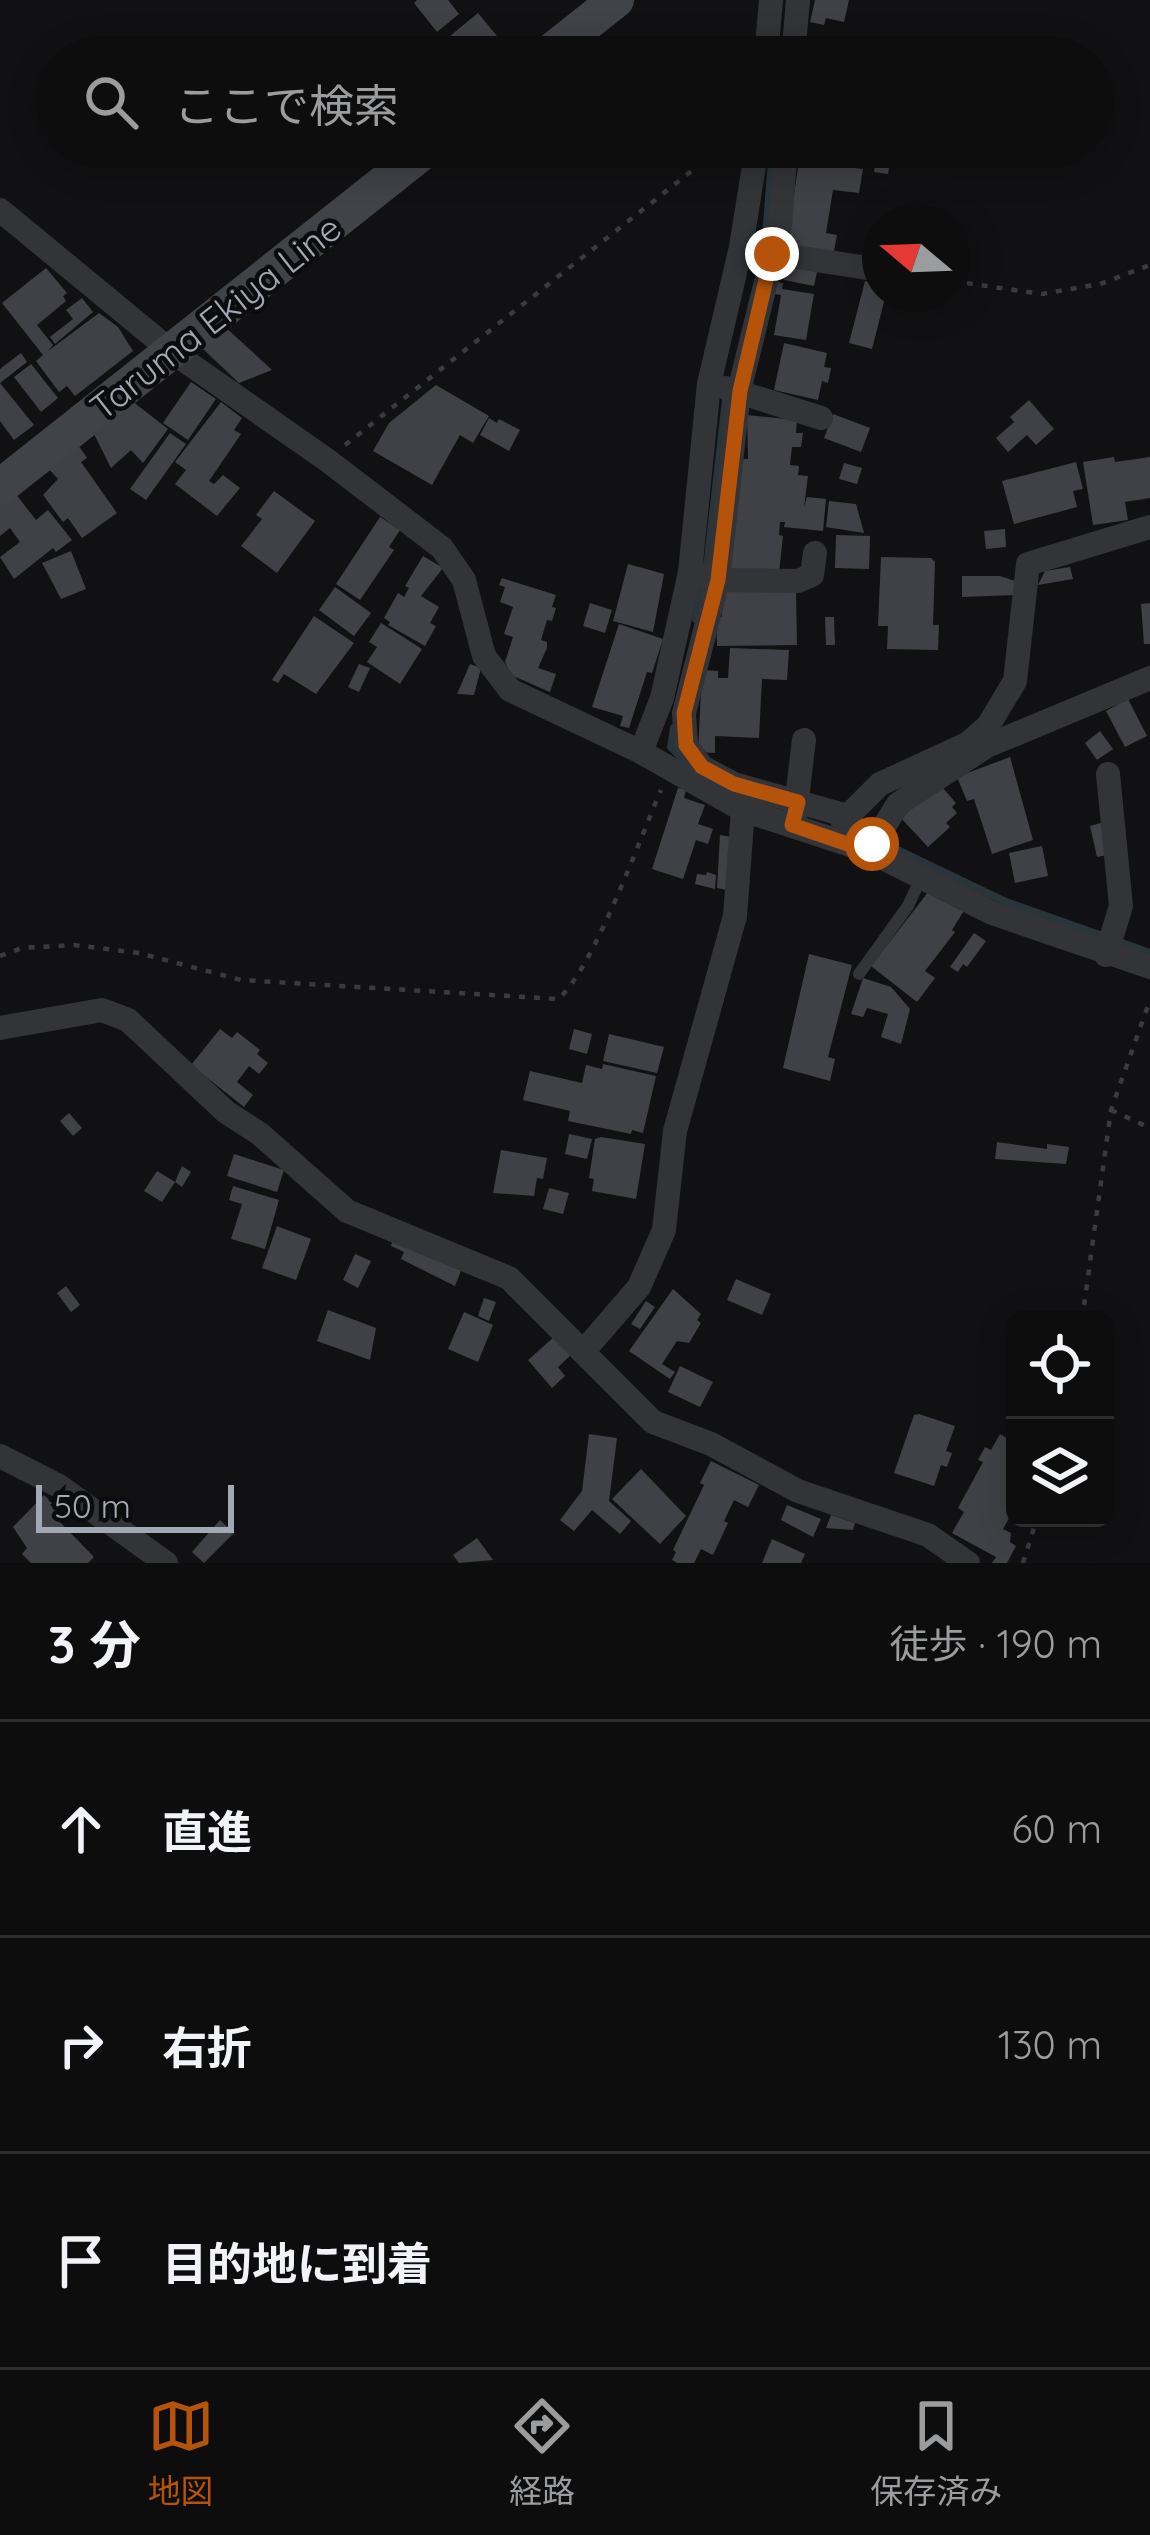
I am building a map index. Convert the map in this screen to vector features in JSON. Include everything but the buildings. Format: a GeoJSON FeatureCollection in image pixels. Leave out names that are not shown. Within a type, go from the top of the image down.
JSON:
{"type":"FeatureCollection","features":[{"type":"Feature","properties":{"kind":"main road"},"geometry":{"type":"LineString","coordinates":[[571,36],[616,0]]}},
{"type":"Feature","properties":{"kind":"main road","name":"Taruma Ekiya Line"},"geometry":{"type":"LineString","coordinates":[[0,487],[403,168]]}},
{"type":"Feature","properties":{"kind":"street"},"geometry":{"type":"LineString","coordinates":[[768,36],[771,0]]}},
{"type":"Feature","properties":{"kind":"street"},"geometry":{"type":"LineString","coordinates":[[795,36],[798,0]]}},
{"type":"Feature","properties":{"kind":"street"},"geometry":{"type":"LineString","coordinates":[[641,752],[662,698],[690,572],[709,384],[741,247],[754,168]]}},
{"type":"Feature","properties":{"kind":"street"},"geometry":{"type":"LineString","coordinates":[[784,168],[780,226],[740,391],[718,580],[684,713],[686,745],[702,767],[795,813],[873,842],[922,877],[992,913],[1111,945],[1150,967]]}},
{"type":"Feature","properties":{"kind":"street"},"geometry":{"type":"LineString","coordinates":[[0,210],[171,351],[442,548],[464,580],[484,656],[510,690],[641,752],[743,810],[848,816],[880,784],[967,744],[1150,678]]}},
{"type":"Feature","properties":{"kind":"street"},"geometry":{"type":"LineString","coordinates":[[741,247],[862,267]]}},
{"type":"Feature","properties":{"kind":"street"},"geometry":{"type":"LineString","coordinates":[[709,384],[821,418]]}},
{"type":"Feature","properties":{"kind":"street"},"geometry":{"type":"LineString","coordinates":[[873,842],[898,804],[987,736],[1015,682],[1028,564],[1150,527]]}},
{"type":"Feature","properties":{"kind":"street"},"geometry":{"type":"LineString","coordinates":[[690,572],[718,580],[798,580],[812,575],[815,554]]}},
{"type":"Feature","properties":{"kind":"street"},"geometry":{"type":"LineString","coordinates":[[795,813],[804,740]]}},
{"type":"Feature","properties":{"kind":"street"},"geometry":{"type":"LineString","coordinates":[[1108,774],[1121,906],[1111,945]]}},
{"type":"Feature","properties":{"kind":"street"},"geometry":{"type":"LineString","coordinates":[[583,1352],[639,1287],[664,1230],[675,1131],[735,916],[743,810]]}},
{"type":"Feature","properties":{"kind":"street"},"geometry":{"type":"LineString","coordinates":[[0,1028],[102,1010],[128,1020],[226,1112],[260,1134],[347,1211],[508,1278],[653,1422],[711,1444],[798,1491],[928,1535],[968,1563]]}},
{"type":"Feature","properties":{"kind":"street"},"geometry":{"type":"LineString","coordinates":[[0,1456],[59,1486],[166,1563]]}},
{"type":"Feature","properties":{"kind":"lane"},"geometry":{"type":"LineString","coordinates":[[860,974],[908,906],[922,877]]}},
{"type":"Feature","properties":{"kind":"path"},"geometry":{"type":"LineString","coordinates":[[327,460],[695,168]]}},
{"type":"Feature","properties":{"kind":"path"},"geometry":{"type":"LineString","coordinates":[[970,284],[1042,294],[1100,284],[1150,265]]}},
{"type":"Feature","properties":{"kind":"path"},"geometry":{"type":"LineString","coordinates":[[0,956],[22,948],[74,945],[139,953],[242,980],[557,999],[570,989],[595,941],[670,768]]}},
{"type":"Feature","properties":{"kind":"path"},"geometry":{"type":"LineString","coordinates":[[1083,1311],[1111,1110],[1150,1000]]}},
{"type":"Feature","properties":{"kind":"path"},"geometry":{"type":"LineString","coordinates":[[1111,1110],[1150,1128]]}},
{"type":"Feature","properties":{"kind":"path"},"geometry":{"type":"LineString","coordinates":[[1023,1563],[1034,1527]]}},
{"type":"Feature","properties":{"kind":"waterway"},"geometry":{"type":"LineString","coordinates":[[766,237],[771,168]]}},
{"type":"Feature","properties":{"kind":"waterway"},"geometry":{"type":"LineString","coordinates":[[696,619],[708,558],[727,391]]}},
{"type":"Feature","properties":{"kind":"waterway"},"geometry":{"type":"LineString","coordinates":[[674,728],[671,747],[685,761]]}},
{"type":"Feature","properties":{"kind":"waterway"},"geometry":{"type":"LineString","coordinates":[[835,824],[1006,902],[1150,953]]}},
{"type":"Feature","properties":{"kind":"route"},"geometry":{"type":"LineString","coordinates":[[772,254],[740,391],[718,580],[684,713],[686,745],[702,767],[734,784],[798,802],[792,825],[868,851],[872,844]]}}]}
